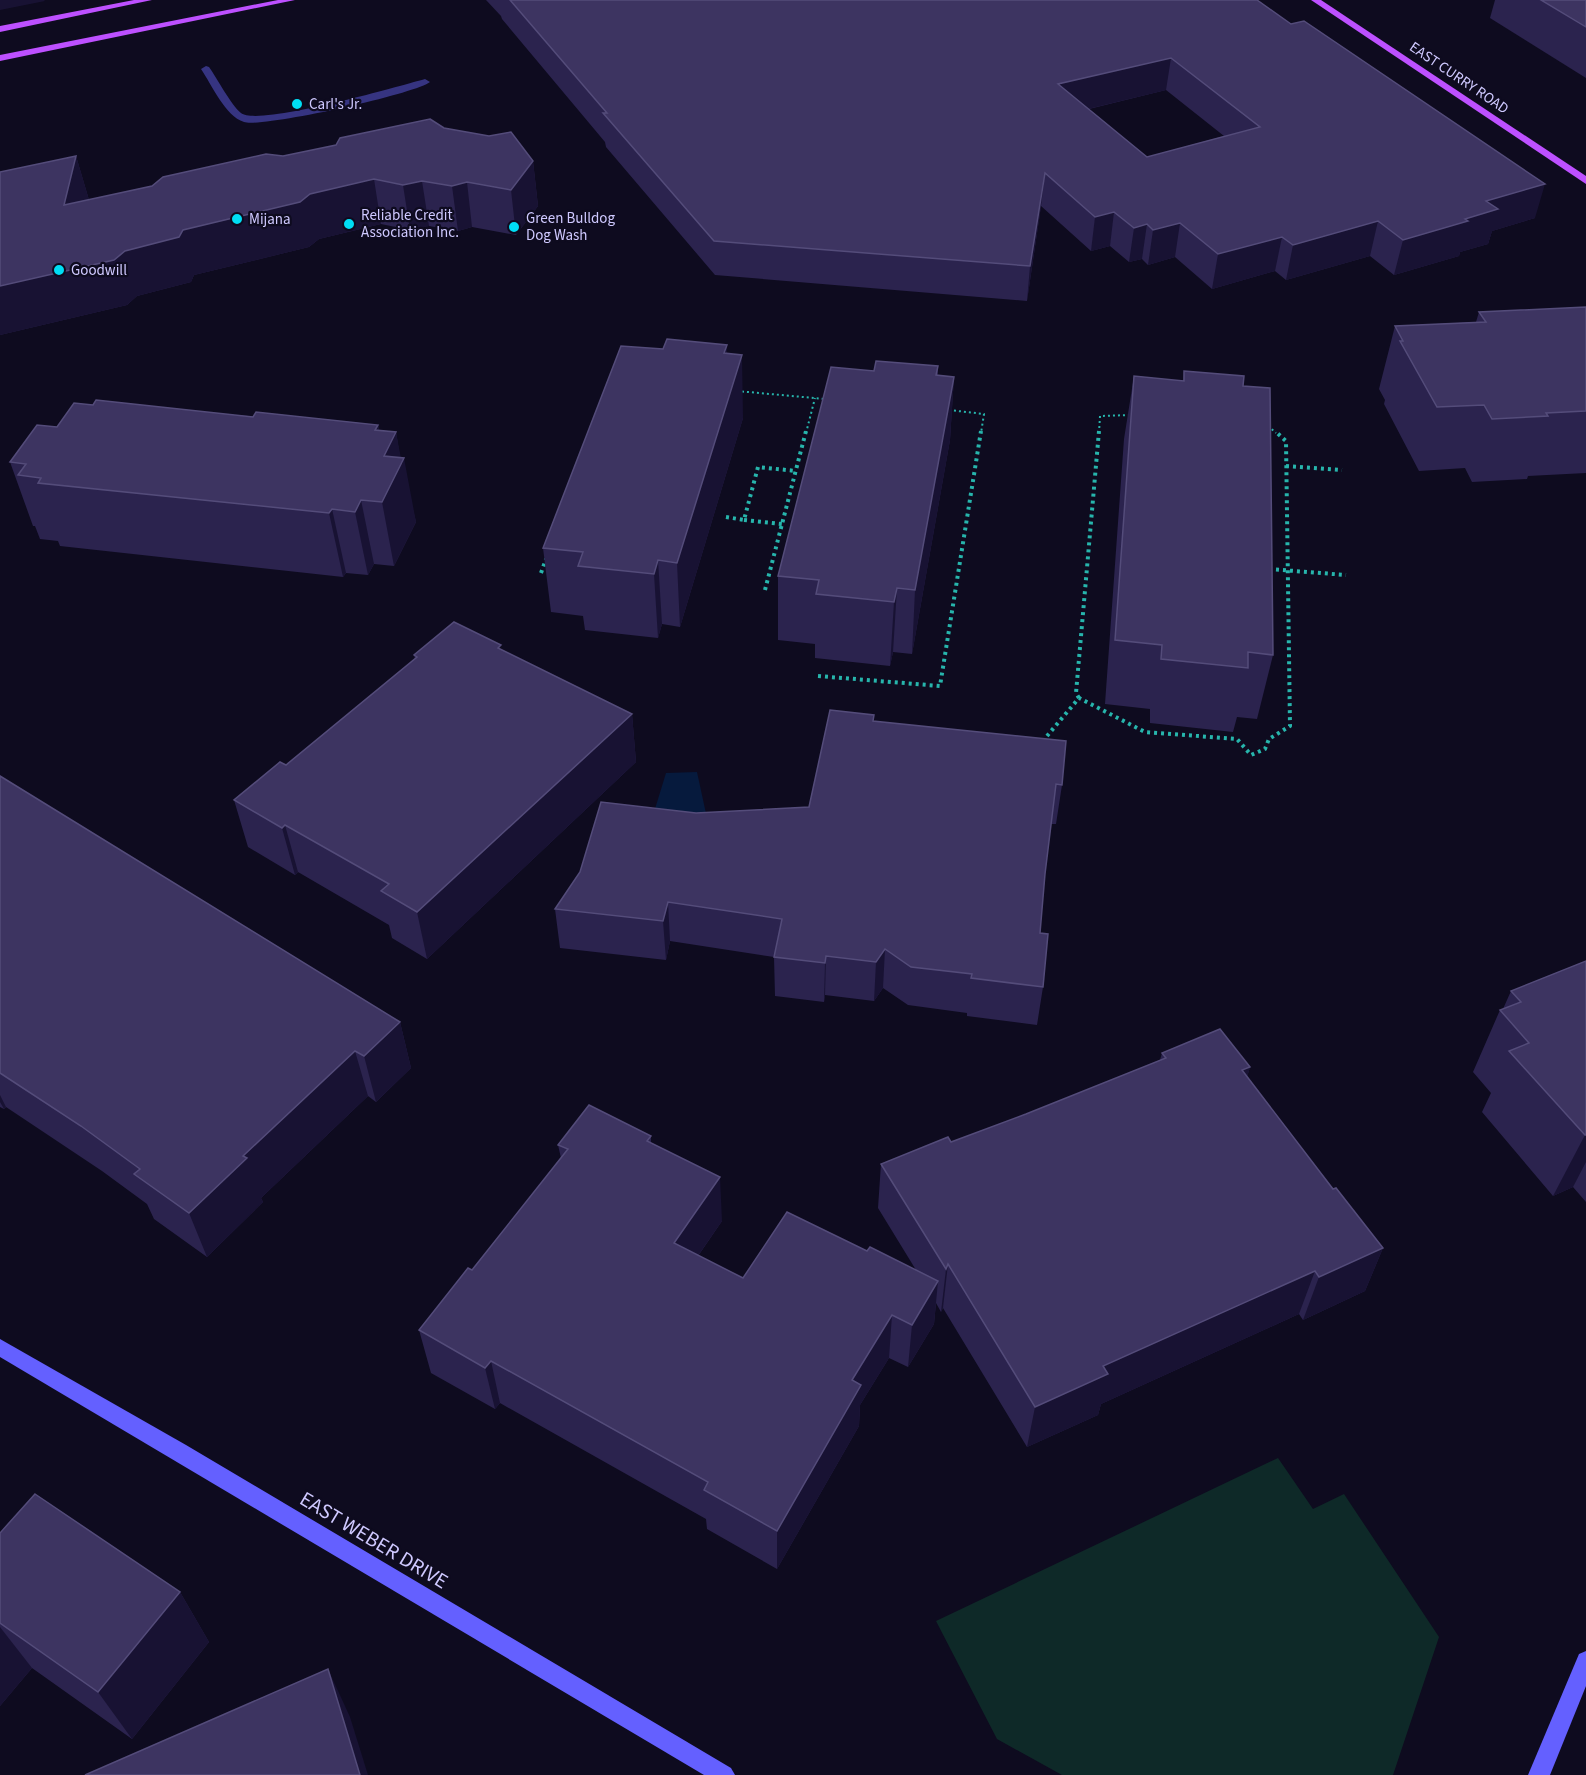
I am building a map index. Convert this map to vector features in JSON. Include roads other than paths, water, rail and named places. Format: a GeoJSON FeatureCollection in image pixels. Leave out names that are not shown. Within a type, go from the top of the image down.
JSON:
{"type":"FeatureCollection","features":[{"type":"Feature","properties":{"kind":"main road"},"geometry":{"type":"LineString","coordinates":[[0,29],[148,0]]}},
{"type":"Feature","properties":{"kind":"main road"},"geometry":{"type":"LineString","coordinates":[[0,58],[291,0]]}},
{"type":"Feature","properties":{"kind":"main road","name":"EAST CURRY ROAD"},"geometry":{"type":"LineString","coordinates":[[1315,0],[1586,181]]}},
{"type":"Feature","properties":{"kind":"street","name":"EAST WEBER DRIVE"},"geometry":{"type":"LineString","coordinates":[[0,1347],[724,1775]]}},
{"type":"Feature","properties":{"kind":"street"},"geometry":{"type":"LineString","coordinates":[[1539,1775],[1586,1661]]}},
{"type":"Feature","properties":{"kind":"lane"},"geometry":{"type":"LineString","coordinates":[[206,69],[237,115],[248,120],[280,117],[403,90],[425,82]]}},
{"type":"Feature","properties":{"kind":"water"},"geometry":{"type":"Polygon","coordinates":[[[697,772],[710,832],[647,835],[666,773],[697,772]]]}},
{"type":"Feature","properties":{"kind":"place","name":"Carl's Jr."},"geometry":{"type":"Point","coordinates":[297,104]}},
{"type":"Feature","properties":{"kind":"place","name":"Mijana"},"geometry":{"type":"Point","coordinates":[237,219]}},
{"type":"Feature","properties":{"kind":"place","name":"Reliable Credit Association Inc."},"geometry":{"type":"Point","coordinates":[349,224]}},
{"type":"Feature","properties":{"kind":"place","name":"Green Bulldog Dog Wash"},"geometry":{"type":"Point","coordinates":[514,227]}},
{"type":"Feature","properties":{"kind":"place","name":"Goodwill"},"geometry":{"type":"Point","coordinates":[59,270]}}]}
